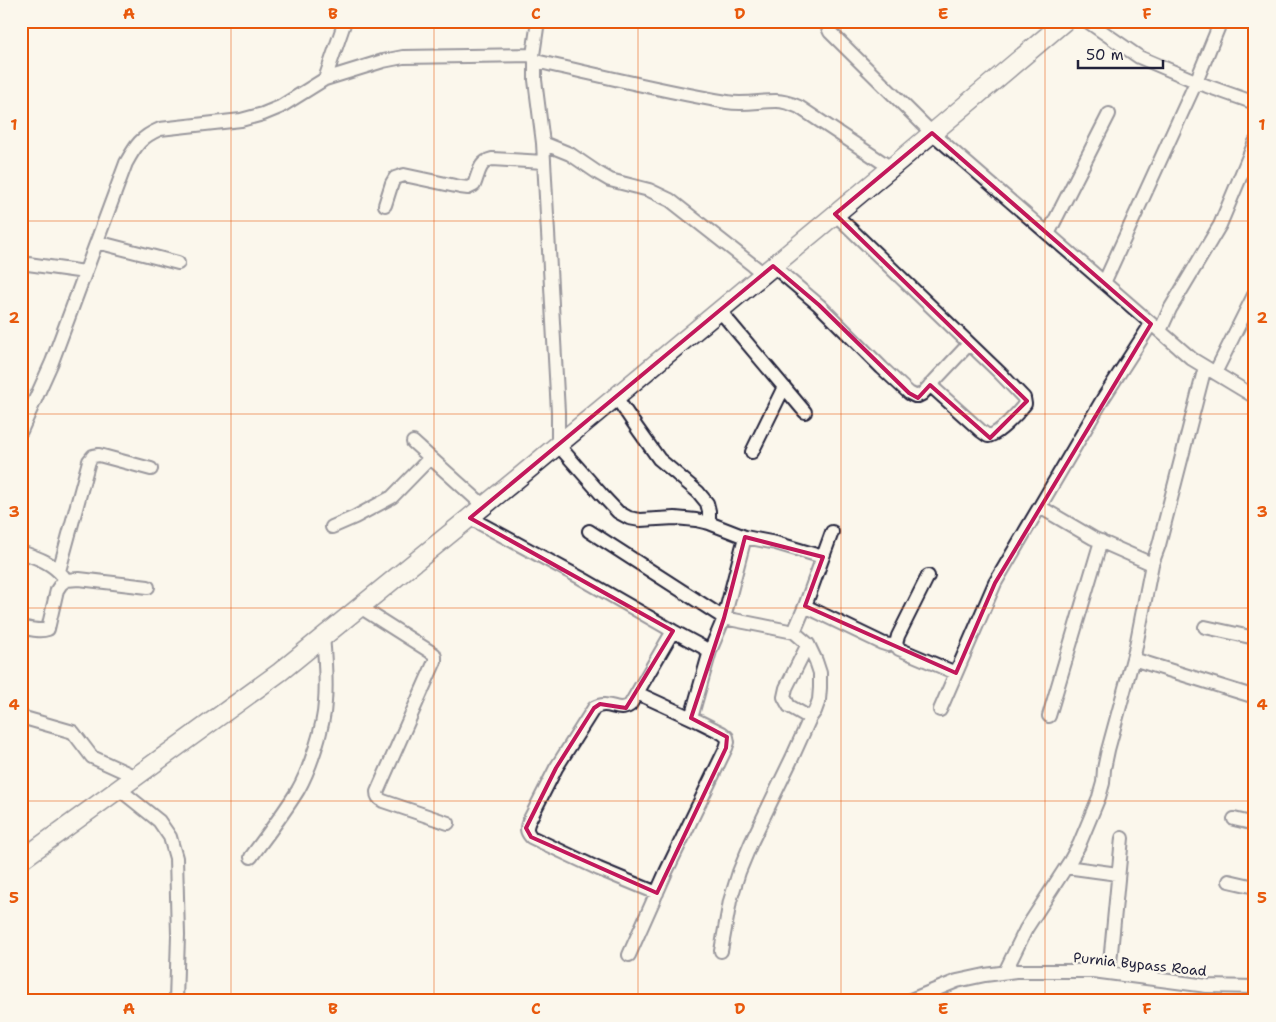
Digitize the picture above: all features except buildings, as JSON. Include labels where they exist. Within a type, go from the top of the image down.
[{"type":"highway","points":[[21,860],[280,672],[616,397],[1065,21]]},
{"type":"street","points":[[325,79],[345,21]]},
{"type":"street","points":[[538,21],[534,58],[535,80],[543,143],[558,412],[558,445],[618,512],[629,518],[640,520],[675,518],[696,520],[745,537],[776,543],[822,557]]},
{"type":"street","points":[[825,21],[830,32],[932,133],[1192,359],[1255,397]]},
{"type":"street","points":[[1087,21],[1140,57],[1196,82],[1255,103]]},
{"type":"street","points":[[1104,283],[1196,82],[1221,21]]},
{"type":"street","points":[[21,431],[52,362],[126,163],[132,151],[142,139],[160,129],[241,120],[263,114],[280,107],[325,79],[383,60],[403,57],[534,58],[730,102],[756,103],[777,101],[789,103],[799,107],[891,168]]},
{"type":"street","points":[[1048,234],[1109,114]]},
{"type":"street","points":[[940,710],[995,583],[1104,396],[1170,309],[1220,225],[1255,142]]},
{"type":"street","points":[[543,143],[570,154],[610,180],[649,190],[670,200],[820,305],[882,368],[909,393],[915,396],[922,394],[969,344]]},
{"type":"street","points":[[385,205],[392,183],[396,178],[404,175],[468,188],[474,185],[485,160],[544,162]]},
{"type":"street","points":[[835,214],[1024,398],[1025,404],[995,434],[988,436],[930,385]]},
{"type":"street","points":[[96,242],[178,263]]},
{"type":"street","points":[[21,263],[85,272]]},
{"type":"street","points":[[1005,972],[1023,933],[1079,845],[1099,797],[1108,750],[1133,659],[1152,564],[1210,370],[1255,293]]},
{"type":"street","points":[[720,310],[805,412]]},
{"type":"street","points":[[752,452],[784,387]]},
{"type":"street","points":[[616,397],[636,428],[660,459],[698,492],[707,503],[709,523]]},
{"type":"street","points":[[413,442],[484,506]]},
{"type":"street","points":[[21,627],[43,631],[48,629],[57,590],[61,584],[89,461],[93,456],[106,456],[151,470]]},
{"type":"street","points":[[332,527],[392,497],[430,458]]},
{"type":"street","points":[[1040,507],[1093,538],[1152,564]]},
{"type":"street","points":[[470,518],[582,578],[710,651]]},
{"type":"street","points":[[589,531],[724,618],[794,632],[808,644],[820,673],[820,688],[815,711],[810,718],[739,872],[730,901],[721,951]]},
{"type":"street","points":[[794,632],[832,532]]},
{"type":"street","points":[[691,718],[710,651],[724,618],[745,537]]},
{"type":"street","points":[[1049,716],[1101,541]]},
{"type":"street","points":[[21,552],[43,559],[63,575],[79,579],[148,587]]},
{"type":"street","points":[[928,576],[898,636],[896,644],[899,649],[956,673]]},
{"type":"street","points":[[805,606],[882,643],[888,645],[896,644]]},
{"type":"street","points":[[360,607],[434,654],[435,657],[377,792],[377,796],[383,801],[448,823]]},
{"type":"street","points":[[1205,627],[1255,638]]},
{"type":"street","points":[[657,893],[531,837],[527,833],[526,828],[556,768],[594,708],[600,704],[606,704],[626,708],[637,693],[673,631]]},
{"type":"street","points":[[251,857],[298,790],[313,754],[325,704],[326,674],[323,636]]},
{"type":"street","points":[[808,644],[786,688],[784,697],[789,706],[810,718]]},
{"type":"street","points":[[1133,659],[1249,695],[1255,695]]},
{"type":"street","points":[[629,955],[728,742],[722,733],[637,693]]},
{"type":"street","points":[[21,717],[73,732],[92,757],[136,776]]},
{"type":"street","points":[[119,789],[159,821],[170,837],[176,858],[178,935],[176,1001]]},
{"type":"street","points":[[1234,819],[1255,824]]},
{"type":"street","points":[[1109,973],[1122,838]]},
{"type":"street","points":[[1066,867],[1118,874]]},
{"type":"street","points":[[1229,881],[1255,887]]},
{"type":"street","name":"Purnia Bypass Road","points":[[908,1001],[956,982],[1005,972],[1092,971],[1207,986],[1255,987]]},
{"type":"street","points":[[176,985],[187,1001]]},
{"type":"highlighted area","points":[[932,133],[1151,324],[995,583],[956,673],[805,606],[823,557],[745,537],[724,618],[691,718],[727,737],[726,748],[657,893],[531,837],[526,828],[556,768],[594,708],[600,704],[626,708],[673,631],[470,518],[773,266],[819,305],[909,393],[918,398],[930,385],[990,438],[1027,401],[835,214]]}]
